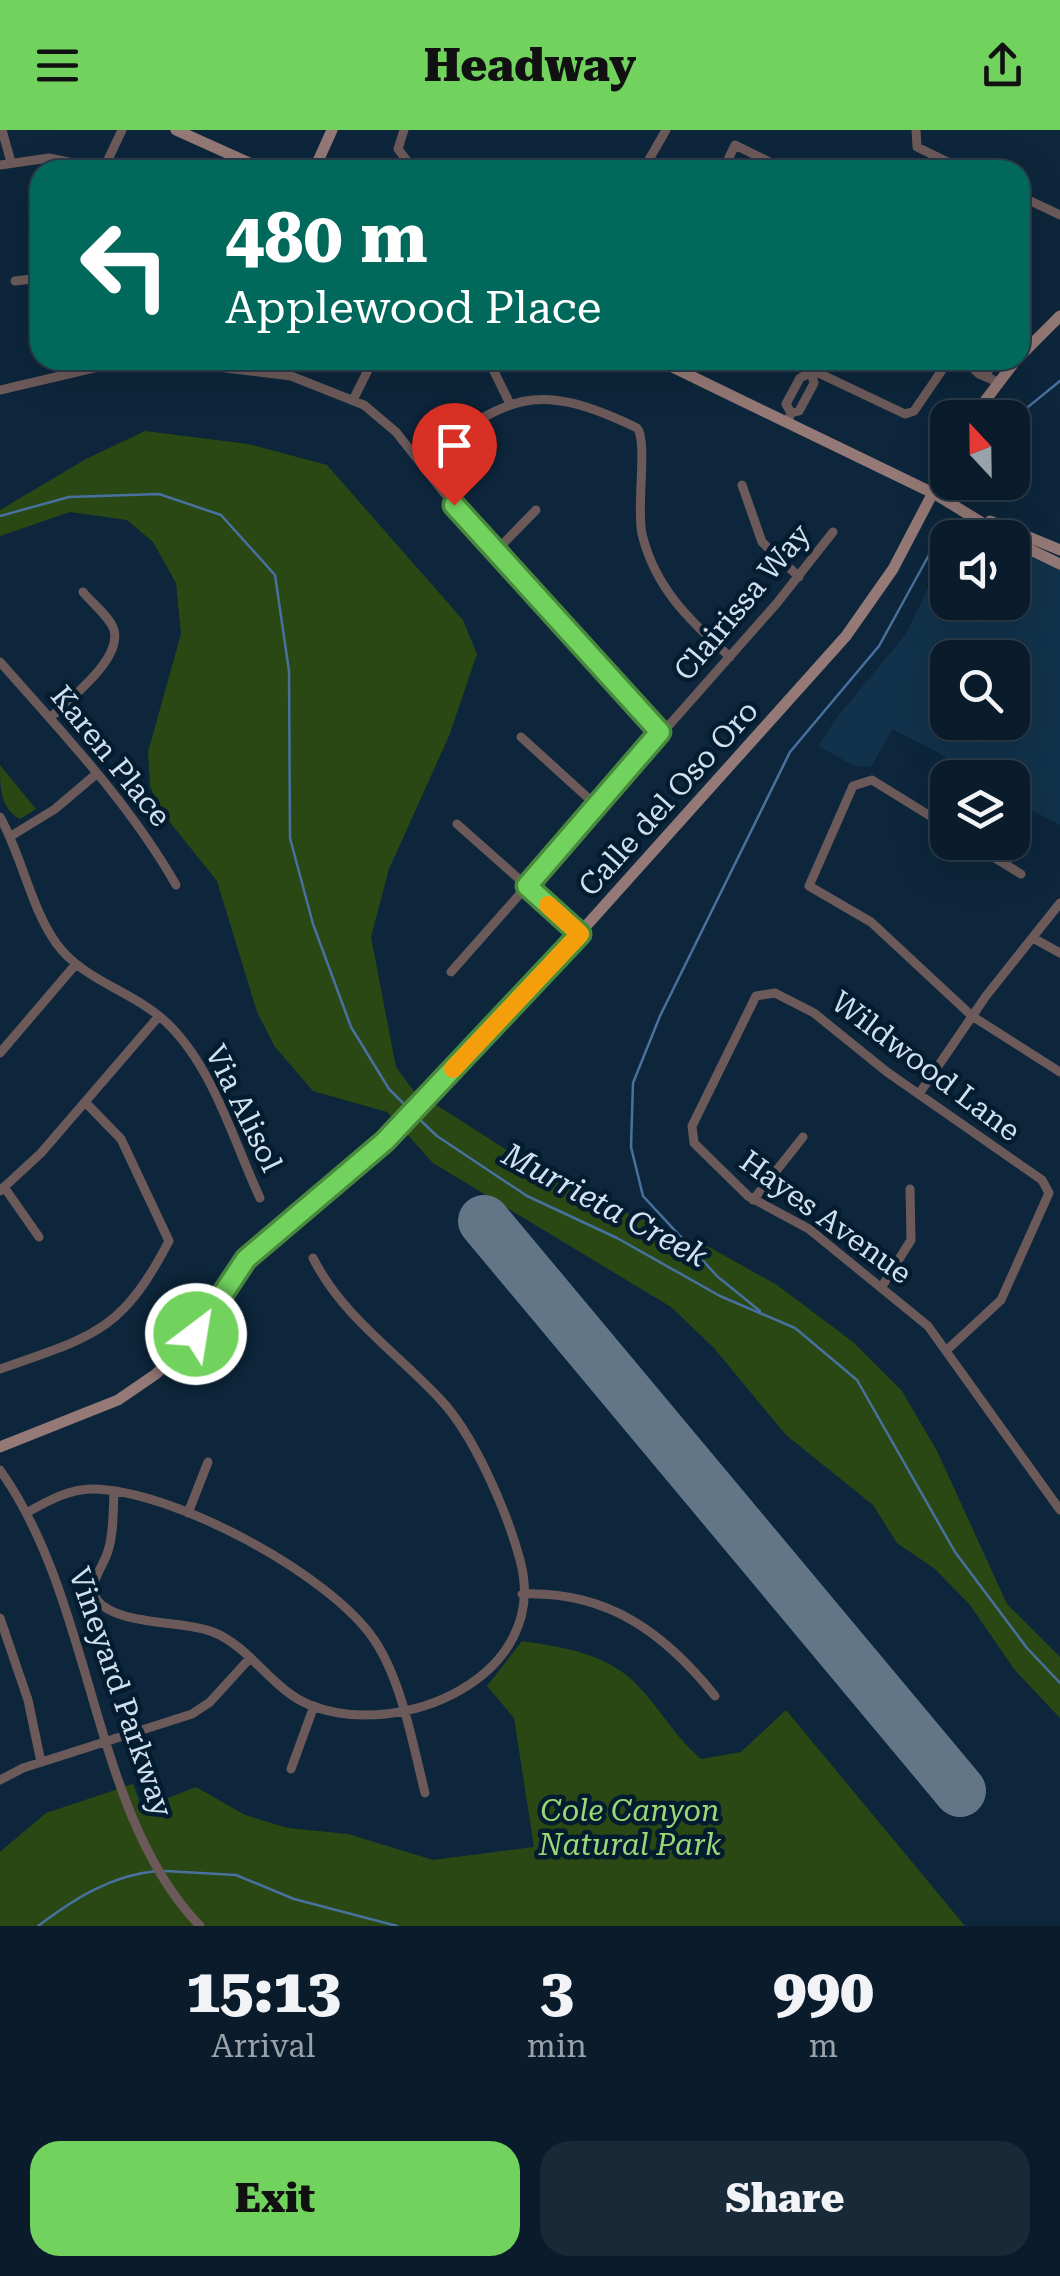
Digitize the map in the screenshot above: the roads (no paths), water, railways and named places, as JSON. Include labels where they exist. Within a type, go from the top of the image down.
[{"type":"main road","points":[[176,130],[243,160]]},
{"type":"main road","points":[[318,160],[332,130]]},
{"type":"main road","points":[[1030,346],[1060,316]]},
{"type":"main road","points":[[680,370],[788,418],[930,491]]},
{"type":"main road","points":[[981,400],[993,378],[1003,370]]},
{"type":"main road","name":"Calle del Oso Oro","points":[[0,1447],[118,1400],[156,1374],[196,1334],[246,1259],[385,1141],[580,934],[846,636],[892,569],[932,500]]},
{"type":"main road","points":[[946,500],[982,520]]},
{"type":"main road","points":[[978,517],[1017,529],[1058,558]]},
{"type":"main road","points":[[1030,547],[1058,558]]},
{"type":"street","points":[[2,130],[11,162]]},
{"type":"street","points":[[109,160],[122,130]]},
{"type":"street","points":[[404,130],[398,149],[406,160]]},
{"type":"street","points":[[649,160],[666,130]]},
{"type":"street","points":[[915,134],[925,153],[941,160]]},
{"type":"street","points":[[728,160],[735,145],[766,160]]},
{"type":"street","points":[[0,166],[49,158],[59,160]]},
{"type":"street","points":[[1030,201],[1060,215]]},
{"type":"street","points":[[15,281],[30,279]]},
{"type":"street","points":[[0,390],[85,370]]},
{"type":"street","points":[[242,370],[291,376],[353,400],[396,432],[495,552],[660,732]]},
{"type":"street","points":[[353,400],[368,370]]},
{"type":"street","points":[[493,370],[510,404]]},
{"type":"street","points":[[811,371],[906,414],[914,411],[943,370]]},
{"type":"street","points":[[984,370],[993,378]]},
{"type":"street","points":[[811,371],[814,383],[799,411],[788,418],[786,404],[796,384],[811,371]]},
{"type":"street","points":[[796,384],[809,390]]},
{"type":"street","points":[[422,462],[478,418],[532,399],[571,400],[642,434],[637,500],[641,533],[653,566],[674,602],[730,657]]},
{"type":"street","points":[[742,485],[762,542],[799,577]]},
{"type":"street","points":[[495,552],[536,510]]},
{"type":"street","name":"Clairissa Way","points":[[451,972],[730,657],[833,532]]},
{"type":"street","points":[[50,718],[97,674],[113,643],[111,624],[83,592]]},
{"type":"street","name":"Karen Place","points":[[0,662],[95,775],[176,885]]},
{"type":"street","points":[[521,736],[598,807]]},
{"type":"street","points":[[10,836],[55,809],[95,775]]},
{"type":"street","points":[[930,816],[872,780],[852,786],[808,886],[871,922],[972,1016],[1060,1072]]},
{"type":"street","name":"Via Alisol","points":[[0,817],[48,930],[76,964],[159,1016],[198,1062],[260,1198]]},
{"type":"street","points":[[456,824],[580,934]]},
{"type":"street","points":[[998,860],[1021,874]]},
{"type":"street","points":[[919,1094],[972,1016],[1060,903]]},
{"type":"street","points":[[1032,938],[1060,952]]},
{"type":"street","points":[[0,1053],[76,964]]},
{"type":"street","name":"Wildwood Lane","points":[[756,996],[775,993],[814,1013],[919,1094],[1042,1180],[1049,1192],[1001,1300],[948,1349]]},
{"type":"street","name":"Hayes Avenue","points":[[756,996],[690,1134],[705,1156],[754,1200],[809,1229],[911,1310],[948,1349],[976,1397],[1060,1510]]},
{"type":"street","points":[[39,1237],[2,1189],[159,1016]]},
{"type":"street","points":[[0,1369],[77,1344],[107,1327],[133,1302],[169,1241],[121,1139],[85,1102]]},
{"type":"street","points":[[754,1200],[803,1137]]},
{"type":"street","points":[[881,1288],[911,1240],[910,1189]]},
{"type":"street","points":[[114,1491],[109,1550],[93,1589],[96,1599],[114,1611],[214,1632],[314,1706],[352,1717],[402,1712],[459,1691],[499,1660],[514,1636],[522,1594],[522,1564],[504,1516],[459,1423],[442,1400],[364,1327],[326,1282],[314,1258]]},
{"type":"street","points":[[188,1512],[208,1462]]},
{"type":"street","name":"Vineyard Parkway","points":[[0,1470],[28,1512],[51,1562],[143,1836],[174,1893],[200,1926]]},
{"type":"street","points":[[28,1512],[66,1494],[114,1491],[160,1500],[272,1554],[368,1631],[377,1644],[425,1793]]},
{"type":"street","points":[[522,1594],[589,1600],[643,1624],[715,1696]]},
{"type":"street","points":[[0,1618],[28,1700],[41,1762]]},
{"type":"street","points":[[0,1780],[41,1762],[109,1744],[192,1714],[210,1702],[250,1658]]},
{"type":"street","points":[[291,1769],[314,1706]]},
{"type":"waterway","points":[[1030,405],[1060,381]]},
{"type":"waterway","name":"Murrieta Creek","points":[[0,516],[69,497],[159,494],[221,515],[275,575],[289,671],[290,838],[313,924],[351,1027],[389,1089],[410,1110]]},
{"type":"waterway","points":[[760,1311],[718,1277],[643,1196],[631,1147],[633,1083],[660,1016],[790,752],[879,646],[930,553]]},
{"type":"waterway","name":"Murrieta Creek","points":[[416,1116],[437,1136],[527,1196],[617,1238],[720,1296],[795,1328],[857,1380],[955,1552],[1027,1648],[1060,1683]]},
{"type":"waterway","points":[[38,1926],[94,1890],[124,1877],[157,1871]]},
{"type":"waterway","points":[[165,1871],[236,1875],[294,1899],[397,1926]]},
{"type":"park label","name":"Cole Canyon Natural Park","points":[[630,1827]]}]
